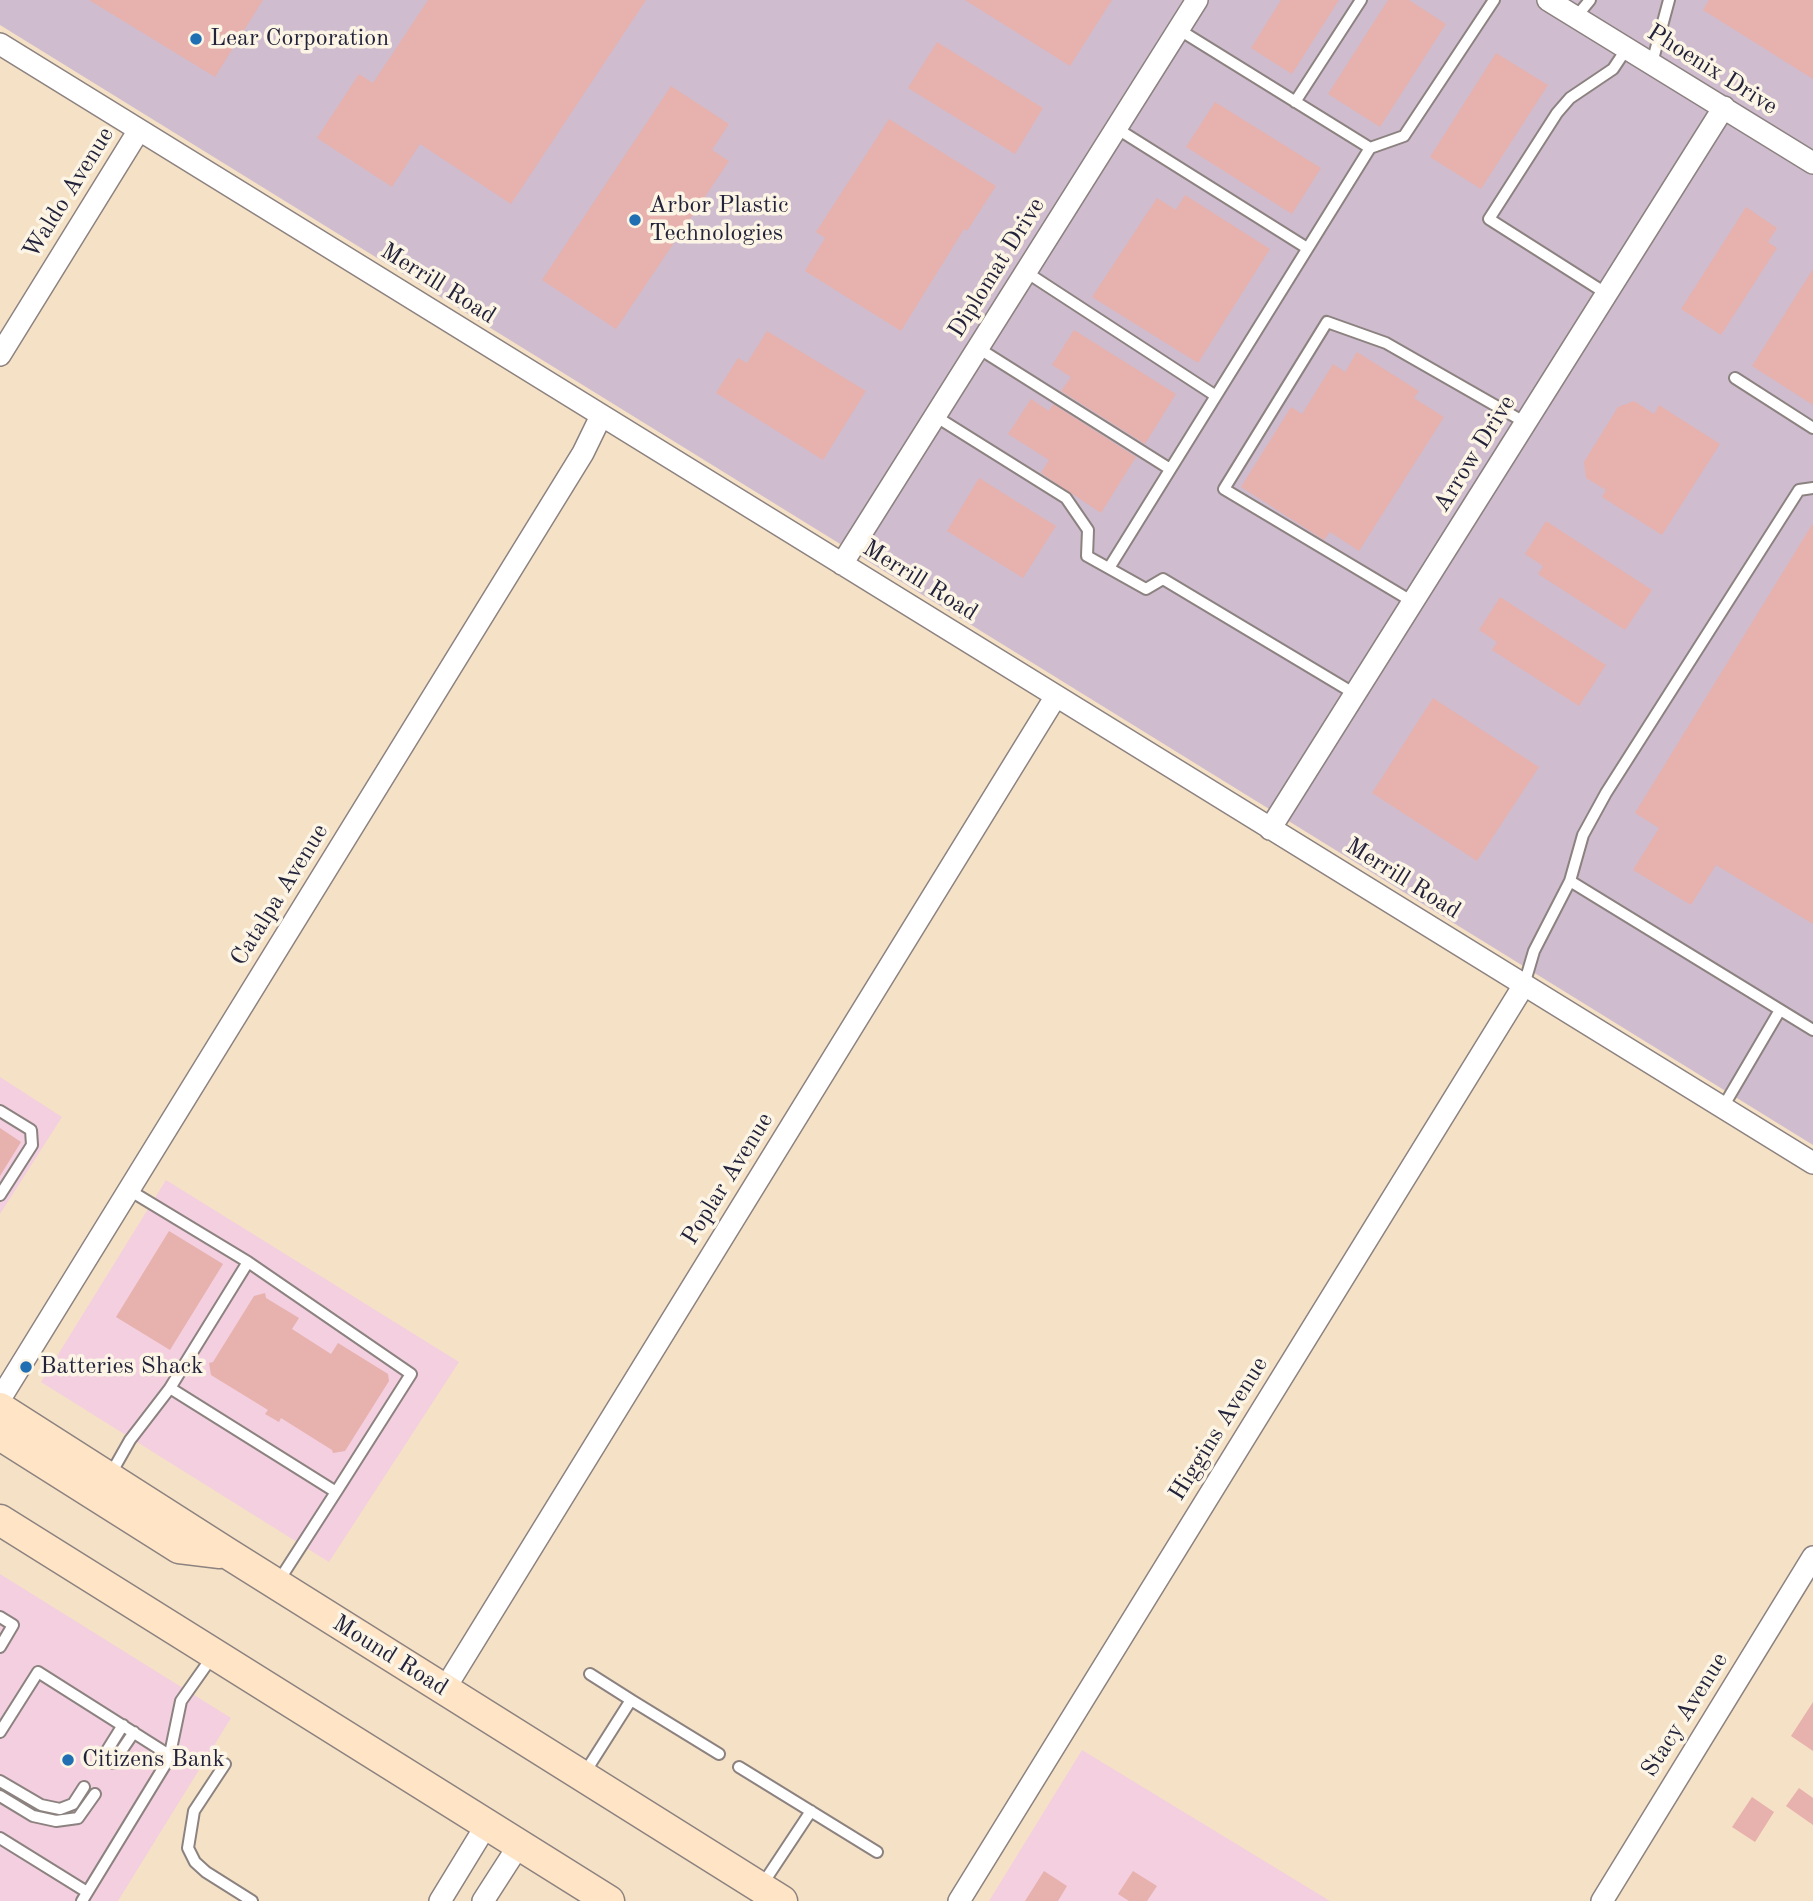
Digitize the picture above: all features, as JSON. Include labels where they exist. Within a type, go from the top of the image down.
[{"type":"main road","points":[[0,1408],[102,1487]]},
{"type":"main road","points":[[0,1436],[102,1487]]},
{"type":"main road","name":"Mound Road","points":[[102,1487],[179,1548],[227,1553],[771,1894]]},
{"type":"main road","points":[[0,1520],[608,1901]]},
{"type":"street","name":"Diplomat Drive","points":[[842,564],[1197,0]]},
{"type":"street","name":"Phoenix Drive","points":[[1548,0],[1813,163]]},
{"type":"street","name":"Merrill Road","points":[[0,44],[1813,1163]]},
{"type":"street","name":"Arrow Drive","points":[[1270,829],[1724,107]]},
{"type":"street","name":"Waldo Avenue","points":[[0,355],[139,130]]},
{"type":"street","name":"Catalpa Avenue","points":[[0,1399],[583,453],[601,416]]},
{"type":"street","name":"Poplar Avenue","points":[[444,1690],[1056,696]]},
{"type":"street","name":"Higgins Avenue","points":[[959,1901],[1524,985]]},
{"type":"street","name":"Stacy Avenue","points":[[1602,1901],[1813,1557]]},
{"type":"street","points":[[440,1901],[487,1824]]},
{"type":"street","points":[[482,1901],[519,1844]]},
{"type":"lane","points":[[1295,102],[1361,0]]},
{"type":"lane","points":[[1109,568],[1370,148],[1404,136],[1494,0]]},
{"type":"lane","points":[[1576,17],[1590,0]]},
{"type":"lane","points":[[1652,63],[1668,0]]},
{"type":"lane","points":[[1178,29],[1370,148]]},
{"type":"lane","points":[[1607,294],[1489,219],[1557,113],[1570,98],[1613,69],[1628,48]]},
{"type":"lane","points":[[1116,128],[1307,248]]},
{"type":"lane","points":[[1026,272],[1216,396]]},
{"type":"lane","points":[[1413,602],[1224,489],[1327,322],[1386,342],[1525,423]]},
{"type":"lane","points":[[978,348],[1170,469]]},
{"type":"lane","points":[[1735,378],[1813,428]]},
{"type":"lane","points":[[936,416],[1066,498],[1088,530],[1087,556],[1146,589],[1163,579],[1356,694]]},
{"type":"lane","points":[[1524,985],[1534,951],[1570,881],[1583,835],[1606,793],[1800,490],[1813,488]]},
{"type":"lane","points":[[1570,881],[1813,1030]]},
{"type":"lane","points":[[1723,1107],[1780,1010]]},
{"type":"lane","points":[[0,1111],[31,1130],[32,1145],[0,1195]]},
{"type":"lane","points":[[129,1189],[248,1262],[411,1374],[277,1585]]},
{"type":"lane","points":[[102,1487],[130,1440],[170,1388],[248,1262]]},
{"type":"lane","points":[[170,1388],[336,1492]]},
{"type":"lane","points":[[0,1617],[13,1625],[0,1647]]},
{"type":"lane","points":[[0,1838],[85,1896],[169,1755],[181,1701],[213,1654]]},
{"type":"lane","points":[[0,1732],[38,1672],[169,1755]]},
{"type":"lane","points":[[590,1674],[719,1754]]},
{"type":"lane","points":[[582,1776],[631,1700]]},
{"type":"lane","points":[[103,1757],[123,1726]]},
{"type":"lane","points":[[113,1763],[134,1732]]},
{"type":"lane","points":[[225,1764],[194,1811],[188,1848],[195,1862],[206,1872],[252,1901]]},
{"type":"lane","points":[[739,1767],[877,1852]]},
{"type":"lane","points":[[0,1781],[41,1805],[60,1809],[74,1804],[84,1787]]},
{"type":"lane","points":[[0,1796],[33,1816],[56,1821],[78,1818],[94,1794]]},
{"type":"lane","points":[[771,1894],[811,1811]]},
{"type":"shaded area","points":[[0,0],[1813,0],[1813,1145],[0,25]]},
{"type":"shaded area","points":[[0,1077],[62,1117],[0,1214]]},
{"type":"shaded area","points":[[166,1180],[459,1362],[329,1562],[41,1382]]},
{"type":"shaded area","points":[[0,1574],[231,1718],[118,1901],[0,1901]]},
{"type":"shaded area","points":[[1082,1750],[1330,1901],[989,1901]]},
{"type":"building","name":"Lear Corporation","points":[[89,0],[263,0],[215,77]]},
{"type":"building","points":[[428,0],[646,0],[511,204],[420,144],[392,187],[317,138],[359,74],[373,83]]},
{"type":"building","points":[[965,0],[1112,0],[1070,66]]},
{"type":"building","points":[[1281,0],[1339,0],[1292,74],[1251,48]]},
{"type":"building","points":[[1388,0],[1409,0],[1446,24],[1380,127],[1328,94]]},
{"type":"building","points":[[1709,0],[1813,0],[1813,79],[1703,10]]},
{"type":"building","points":[[937,42],[1043,108],[1015,154],[908,88]]},
{"type":"building","points":[[1496,53],[1548,85],[1481,189],[1430,157]]},
{"type":"building","name":"Arbor Plastic Technologies","points":[[671,86],[729,124],[712,150],[729,161],[616,329],[542,280]]},
{"type":"building","points":[[1215,102],[1321,168],[1292,214],[1186,147]]},
{"type":"building","points":[[889,119],[996,186],[967,231],[964,229],[901,331],[805,271],[825,238],[816,232]]},
{"type":"building","points":[[1185,195],[1270,249],[1198,363],[1092,297],[1157,198],[1176,210]]},
{"type":"building","points":[[1746,207],[1777,228],[1768,242],[1777,248],[1721,335],[1681,309]]},
{"type":"building","points":[[1813,269],[1813,405],[1752,366]]},
{"type":"building","points":[[1074,330],[1176,394],[1145,444],[1061,391],[1071,377],[1052,365]]},
{"type":"building","points":[[767,331],[866,391],[823,460],[716,393],[738,358],[747,363]]},
{"type":"building","points":[[1357,352],[1419,391],[1414,398],[1444,417],[1359,551],[1330,532],[1324,540],[1241,487],[1291,407],[1302,414],[1333,364],[1345,372]]},
{"type":"building","points":[[1031,399],[1049,411],[1053,404],[1136,457],[1101,513],[1041,473],[1049,460],[1008,434]]},
{"type":"building","points":[[1634,401],[1654,414],[1659,405],[1720,444],[1662,535],[1602,497],[1606,490],[1586,478],[1584,462],[1618,407]]},
{"type":"building","points":[[979,478],[1056,526],[1023,578],[947,531]]},
{"type":"building","points":[[1546,521],[1652,590],[1625,630],[1538,574],[1543,566],[1525,554]]},
{"type":"building","points":[[1813,523],[1813,924],[1716,865],[1691,905],[1633,870],[1659,828],[1635,813]]},
{"type":"building","points":[[1500,597],[1606,665],[1579,706],[1492,650],[1497,642],[1479,630]]},
{"type":"building","points":[[1433,698],[1539,767],[1477,861],[1372,793]]},
{"type":"building","points":[[0,1128],[21,1142],[0,1176]]},
{"type":"building","points":[[169,1231],[223,1264],[170,1350],[116,1317]]},
{"type":"building","points":[[265,1293],[266,1298],[299,1318],[292,1329],[331,1354],[338,1343],[388,1374],[389,1381],[345,1451],[333,1453],[281,1418],[279,1422],[265,1414],[268,1410],[211,1375],[209,1363],[213,1362],[254,1296]]},
{"type":"building","points":[[1813,1702],[1813,1751],[1791,1736]]},
{"type":"building","points":[[1799,1788],[1813,1798],[1813,1825],[1786,1806]]},
{"type":"building","points":[[1752,1797],[1774,1812],[1755,1842],[1732,1827]]},
{"type":"building","points":[[1044,1871],[1067,1886],[1058,1901],[1025,1901]]},
{"type":"building","points":[[1133,1871],[1157,1886],[1147,1901],[1129,1901],[1118,1894]]},
{"type":"place","name":"Lear Corporation","points":[[196,39]]},
{"type":"place","name":"Arbor Plastic Technologies","points":[[635,220]]},
{"type":"place","name":"Batteries Shack","points":[[26,1367]]},
{"type":"place","name":"Citizens Bank","points":[[68,1760]]}]
